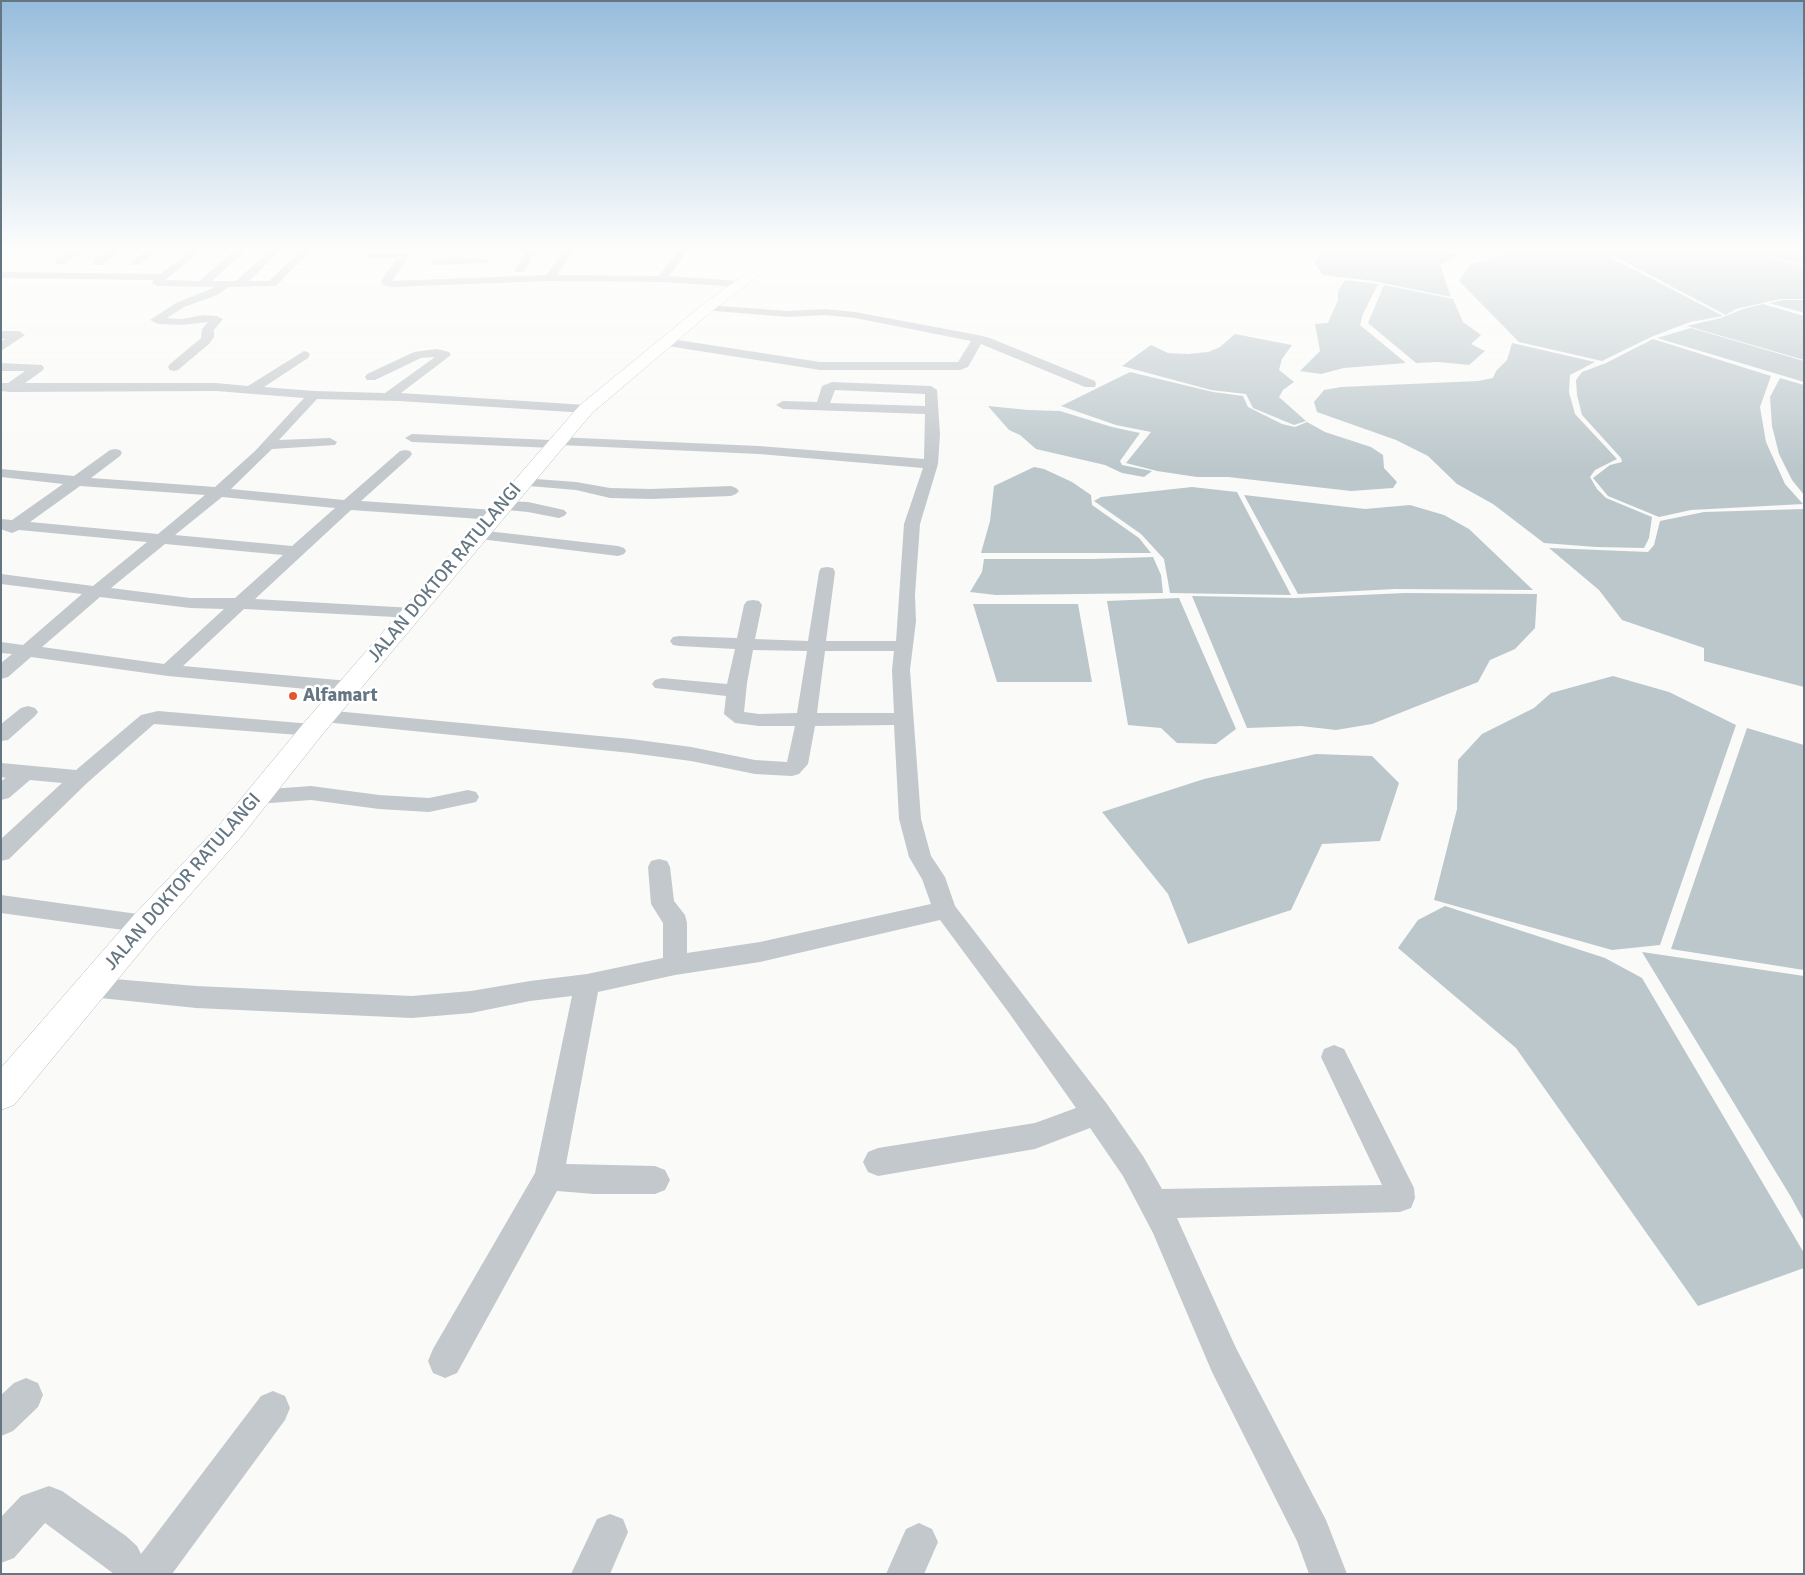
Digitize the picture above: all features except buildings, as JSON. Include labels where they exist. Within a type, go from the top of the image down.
[{"type":"highway","name":"JALAN DOKTOR RATULANGI","points":[[1,1094],[145,924],[231,830],[318,723],[413,613],[555,442],[586,409],[689,322]]},
{"type":"street","points":[[174,367],[208,338],[208,329],[214,322]]},
{"type":"street","points":[[894,322],[978,339],[1090,384]]},
{"type":"street","points":[[1,335],[19,335],[1,347]]},
{"type":"street","points":[[665,342],[820,366],[960,366],[964,364],[978,339]]},
{"type":"street","points":[[372,377],[418,354],[437,353],[445,355],[388,397]]},
{"type":"street","points":[[252,389],[304,355]]},
{"type":"street","points":[[1,367],[38,368],[5,389]]},
{"type":"street","points":[[5,389],[184,386],[252,389],[314,396],[388,397],[586,409]]},
{"type":"street","points":[[823,406],[828,387],[931,390],[933,434],[931,464],[912,524],[906,595],[907,621],[901,670],[902,719],[910,819],[920,857],[933,877],[945,910],[1018,1005],[1097,1113],[1133,1166],[1164,1223],[1224,1360],[1313,1533],[1328,1574]]},
{"type":"street","points":[[1,673],[98,590],[219,492],[314,396]]},
{"type":"street","points":[[783,405],[932,410]]},
{"type":"street","points":[[412,438],[767,450],[931,464]]},
{"type":"street","points":[[267,445],[330,442]]},
{"type":"street","points":[[1,535],[8,524],[78,481],[115,453]]},
{"type":"street","points":[[168,670],[296,551],[405,454]]},
{"type":"street","points":[[1,472],[78,481],[219,492],[348,505],[498,510],[528,507],[559,512]]},
{"type":"street","points":[[522,482],[576,486],[603,493],[626,494],[731,491]]},
{"type":"street","points":[[8,524],[296,551]]},
{"type":"street","points":[[478,535],[618,551]]},
{"type":"street","points":[[1,853],[80,778],[148,719],[153,717],[318,723],[631,746],[691,754],[755,767],[792,769],[798,764],[806,720],[827,572]]},
{"type":"street","points":[[1,579],[190,603],[258,604],[413,613]]},
{"type":"street","points":[[753,605],[744,645],[733,710],[734,714],[742,718],[806,720],[902,719]]},
{"type":"street","points":[[679,641],[817,647],[903,646]]},
{"type":"street","points":[[1,647],[168,670],[349,687]]},
{"type":"street","points":[[662,684],[736,691]]},
{"type":"street","points":[[1,735],[28,712]]},
{"type":"street","points":[[1,770],[80,778]]},
{"type":"street","points":[[1,793],[25,773]]},
{"type":"street","points":[[257,797],[311,793],[379,802],[429,805],[468,797]]},
{"type":"street","points":[[660,867],[663,904],[673,915],[675,923],[675,965]]},
{"type":"street","points":[[1,904],[145,924]]},
{"type":"street","points":[[91,987],[196,997],[412,1007],[471,1002],[530,991],[588,984],[675,965],[760,952],[945,910]]},
{"type":"street","points":[[445,1361],[548,1177],[588,984]]},
{"type":"street","points":[[1153,1204],[1391,1200],[1400,1198],[1399,1188],[1334,1057]]},
{"type":"street","points":[[878,1162],[1035,1136],[1097,1113]]},
{"type":"street","points":[[548,1177],[594,1180],[655,1180]]},
{"type":"street","points":[[1,1419],[26,1395]]},
{"type":"street","points":[[1,1545],[34,1510],[50,1504],[137,1566],[274,1408]]},
{"type":"street","points":[[590,1574],[610,1532]]},
{"type":"shaded area","points":[[1361,322],[1360,325],[1406,363],[1344,368],[1321,374],[1300,371],[1320,351],[1315,324]]},
{"type":"shaded area","points":[[1464,322],[1481,335],[1471,344],[1485,351],[1469,365],[1438,362],[1416,363],[1368,323]]},
{"type":"shaded area","points":[[1500,322],[1689,322],[1651,337],[1602,361],[1519,342]]},
{"type":"shaded area","points":[[1702,322],[1804,322],[1804,360],[1687,326]]},
{"type":"shaded area","points":[[1691,328],[1804,361],[1804,382],[1657,338]]},
{"type":"shaded area","points":[[1235,334],[1292,345],[1282,359],[1279,370],[1294,382],[1283,390],[1279,397],[1306,421],[1294,425],[1253,408],[1246,394],[1211,390],[1122,366],[1151,345],[1168,353],[1208,352],[1220,347]]},
{"type":"shaded area","points":[[1653,339],[1771,376],[1760,407],[1766,442],[1785,484],[1803,504],[1691,510],[1659,517],[1608,496],[1593,478],[1610,465],[1622,462],[1621,458],[1582,415],[1577,395],[1576,380],[1582,372],[1606,363]]},
{"type":"shaded area","points":[[1512,343],[1595,362],[1570,375],[1569,392],[1575,414],[1617,459],[1595,470],[1590,477],[1597,489],[1606,498],[1652,517],[1649,538],[1644,548],[1544,543],[1493,504],[1457,484],[1428,456],[1396,440],[1317,412],[1314,402],[1324,390],[1341,387],[1478,381],[1493,378],[1496,371],[1507,360]]},
{"type":"shaded area","points":[[1130,372],[1213,392],[1243,396],[1248,407],[1282,424],[1295,427],[1307,422],[1325,432],[1371,447],[1383,455],[1384,468],[1397,482],[1393,488],[1351,491],[1228,477],[1197,477],[1157,471],[1126,463],[1151,432],[1116,425],[1061,406]]},
{"type":"shaded area","points":[[1780,378],[1804,385],[1804,495],[1792,480],[1779,454],[1772,426],[1770,397]]},
{"type":"shaded area","points":[[988,406],[1060,411],[1112,427],[1140,433],[1120,461],[1122,465],[1152,471],[1144,477],[1122,473],[1105,465],[1036,449],[1020,435],[1009,430]]},
{"type":"shaded area","points":[[1034,467],[1044,469],[1072,482],[1091,495],[1092,505],[1139,538],[1151,553],[981,553],[990,521],[994,486]]},
{"type":"shaded area","points":[[1192,487],[1237,492],[1291,595],[1170,593],[1164,559],[1141,534],[1094,501],[1101,497]]},
{"type":"shaded area","points":[[1244,495],[1365,509],[1410,505],[1444,515],[1469,529],[1533,590],[1395,589],[1298,594]]},
{"type":"shaded area","points":[[1804,509],[1804,687],[1704,661],[1704,648],[1622,620],[1599,590],[1549,548],[1648,552],[1654,545],[1660,521],[1704,512]]},
{"type":"shaded area","points":[[1153,557],[1161,575],[1163,593],[996,595],[970,592],[982,572],[984,559]]},
{"type":"shaded area","points":[[1405,593],[1537,594],[1535,628],[1515,649],[1490,660],[1478,682],[1372,724],[1336,730],[1301,726],[1247,728],[1192,596],[1295,598]]},
{"type":"shaded area","points":[[1179,598],[1236,729],[1216,744],[1177,743],[1161,728],[1128,725],[1107,601]]},
{"type":"shaded area","points":[[973,604],[1078,604],[1092,682],[997,682]]},
{"type":"shaded area","points":[[1613,676],[1669,692],[1736,725],[1660,945],[1612,950],[1434,900],[1457,809],[1458,760],[1482,734],[1534,708],[1551,693]]},
{"type":"shaded area","points":[[1747,728],[1804,745],[1804,970],[1671,949]]},
{"type":"shaded area","points":[[1316,754],[1372,756],[1399,783],[1380,841],[1322,844],[1291,910],[1188,944],[1168,894],[1102,812],[1204,779]]},
{"type":"shaded area","points":[[1445,906],[1605,958],[1642,978],[1804,1253],[1804,1268],[1698,1306],[1516,1048],[1398,948],[1418,920]]},
{"type":"shaded area","points":[[1642,952],[1804,976],[1804,1221],[1791,1197]]},
{"type":"place","name":"Alfamart","points":[[293,696]]}]
